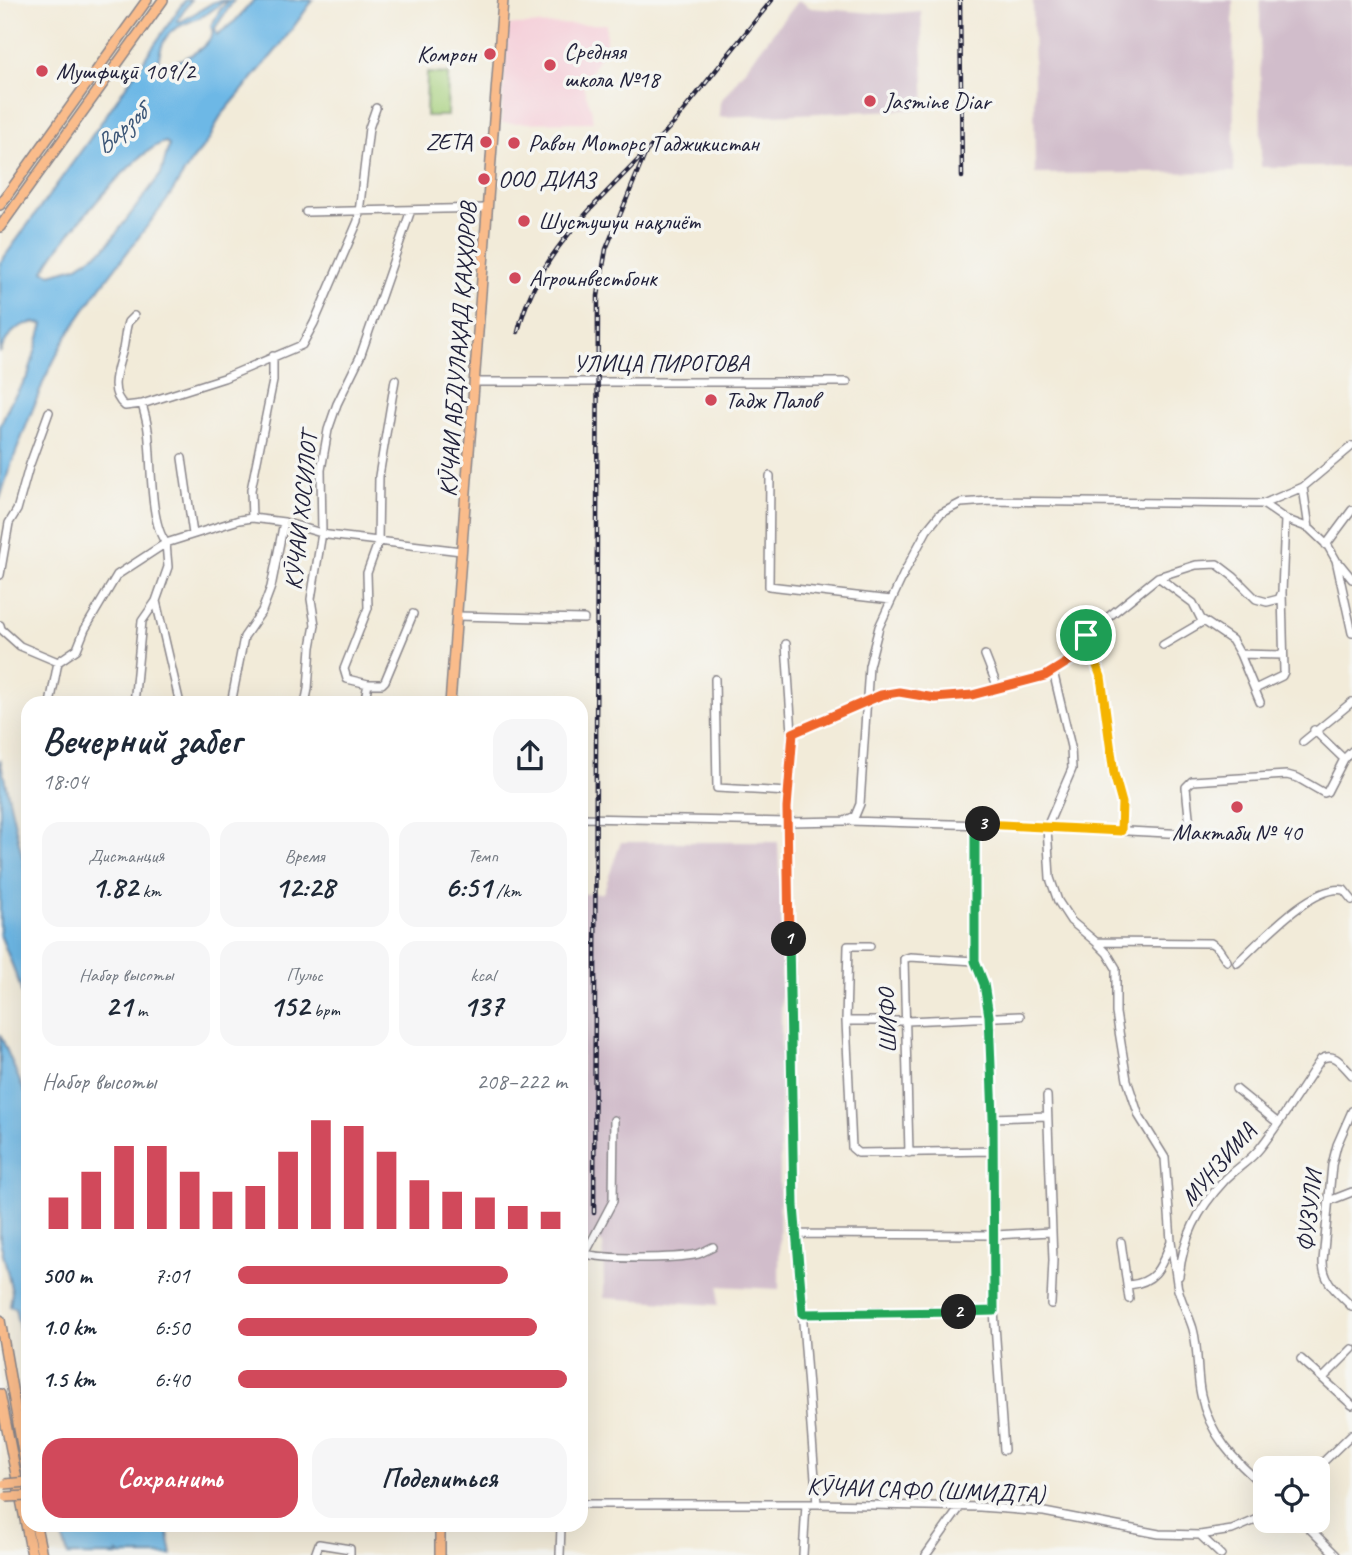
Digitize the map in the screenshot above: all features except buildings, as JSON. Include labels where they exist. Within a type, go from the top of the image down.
[{"type":"main road","points":[[0,203],[147,0]]},
{"type":"main road","points":[[0,227],[163,0]]},
{"type":"main road","name":"КӮЧАИ АБДУЛАҲАД ҚАҲҲОРОВ","points":[[451,696],[503,0]]},
{"type":"main road","points":[[0,1320],[21,1441]]},
{"type":"main road","points":[[0,1394],[2,1416],[21,1504]]},
{"type":"main road","points":[[2,1484],[21,1482]]},
{"type":"main road","points":[[3,1497],[21,1496]]},
{"type":"main road","points":[[27,1532],[32,1555]]},
{"type":"main road","points":[[37,1532],[42,1555]]},
{"type":"main road","points":[[440,1532],[440,1555]]},
{"type":"street","points":[[134,316],[128,321],[114,386],[117,400],[125,407],[224,378],[302,345],[358,221],[369,128],[376,108]]},
{"type":"street","points":[[306,212],[488,208]]},
{"type":"street","name":"КӮЧАИ ХОСИЛОТ","points":[[307,696],[315,625],[311,594],[322,533],[321,470],[328,430],[337,404],[360,357],[411,210]]},
{"type":"street","points":[[252,518],[251,490],[273,381],[273,356]]},
{"type":"street","points":[[395,380],[379,476],[378,543],[367,573],[368,608],[344,668],[347,679],[382,684],[413,614]]},
{"type":"street","name":"УЛИЦА ПИРОГОВА","points":[[475,382],[847,382]]},
{"type":"street","points":[[135,696],[142,621],[156,601],[168,567],[166,543],[156,508],[148,431],[142,404]]},
{"type":"street","points":[[0,576],[9,523],[17,510],[49,412]]},
{"type":"street","points":[[845,821],[855,816],[860,804],[869,666],[879,627],[927,530],[940,514],[961,503],[989,501],[1263,504],[1303,487],[1352,446]]},
{"type":"street","points":[[182,458],[192,534]]},
{"type":"street","points":[[770,476],[769,586],[891,600]]},
{"type":"street","points":[[1303,487],[1309,528]]},
{"type":"street","points":[[1263,504],[1285,519],[1309,528],[1352,579]]},
{"type":"street","points":[[1326,545],[1352,510]]},
{"type":"street","points":[[52,696],[58,662],[77,649],[85,629],[117,575],[166,543],[252,518],[284,522],[322,533],[378,543],[461,551]]},
{"type":"street","points":[[1255,689],[1282,676],[1285,519]]},
{"type":"street","points":[[233,696],[244,637],[261,611],[271,587],[284,522]]},
{"type":"street","points":[[1336,560],[1352,633]]},
{"type":"street","points":[[793,733],[867,700],[899,692],[935,698],[972,695],[1045,676],[1082,653],[1086,635],[1158,578],[1196,565],[1217,564],[1256,599],[1267,602],[1279,599],[1282,592]]},
{"type":"street","points":[[1158,578],[1193,603],[1197,614],[1204,621],[1228,636],[1240,654],[1261,702]]},
{"type":"street","points":[[156,601],[178,696]]},
{"type":"street","points":[[457,616],[583,619]]},
{"type":"street","points":[[1163,645],[1204,621]]},
{"type":"street","points":[[0,625],[20,646],[58,662]]},
{"type":"street","points":[[1086,635],[1101,677],[1114,774],[1122,803],[1121,831]]},
{"type":"street","points":[[786,644],[793,733],[788,792],[790,1073],[796,1234],[817,1504]]},
{"type":"street","points":[[1240,654],[1283,655]]},
{"type":"street","points":[[985,655],[998,688]]},
{"type":"street","points":[[1053,671],[1071,747],[1072,769],[1047,827],[1050,878],[1058,901],[1071,921],[1096,942],[1116,968],[1116,1013],[1127,1080],[1139,1116],[1166,1158],[1171,1241],[1178,1290]]},
{"type":"street","points":[[715,679],[717,788],[788,792]]},
{"type":"street","points":[[366,696],[368,684]]},
{"type":"street","points":[[1303,742],[1314,730],[1352,702]]},
{"type":"street","points":[[1314,730],[1344,759]]},
{"type":"street","points":[[588,818],[975,824],[1188,834],[1190,826],[1186,787],[1192,781],[1287,775],[1298,778],[1324,793],[1344,759],[1352,751]]},
{"type":"street","points":[[975,824],[975,961],[984,984],[989,1016],[994,1151],[994,1311],[1004,1450]]},
{"type":"street","points":[[1237,962],[1310,898],[1338,889],[1344,890],[1352,900]]},
{"type":"street","points":[[1096,942],[1212,943],[1227,961]]},
{"type":"street","points":[[870,946],[848,946],[846,1021],[852,1148],[858,1153],[994,1151]]},
{"type":"street","name":"ШИФО","points":[[909,1153],[904,963],[906,958],[975,961]]},
{"type":"street","points":[[846,1021],[1020,1016]]},
{"type":"street","name":"МУНЗИМА","points":[[1253,1476],[1221,1444],[1208,1421],[1200,1394],[1193,1330],[1178,1290],[1181,1255],[1196,1216],[1224,1180],[1258,1151],[1321,1059],[1332,1056],[1352,1075]]},
{"type":"street","points":[[1236,1089],[1278,1123]]},
{"type":"street","points":[[1047,1096],[1053,1260],[1051,1304]]},
{"type":"street","name":"ФУЗУЛИ","points":[[1352,1111],[1337,1144],[1332,1165],[1323,1273],[1327,1281],[1352,1307]]},
{"type":"street","points":[[993,1118],[1047,1116]]},
{"type":"street","points":[[588,1245],[613,1201],[614,1120]]},
{"type":"street","points":[[1329,1201],[1352,1192]]},
{"type":"street","points":[[796,1234],[995,1235],[1051,1232]]},
{"type":"street","points":[[1129,1286],[1144,1284],[1159,1270],[1171,1241]]},
{"type":"street","points":[[1121,1242],[1129,1299]]},
{"type":"street","points":[[588,1255],[610,1258],[679,1256],[698,1254],[713,1247]]},
{"type":"street","points":[[803,1314],[994,1311]]},
{"type":"street","points":[[1324,1377],[1352,1349]]},
{"type":"street","points":[[1301,1359],[1352,1405]]},
{"type":"street","points":[[1329,1456],[1352,1434]]},
{"type":"street","name":"КӮЧАИ САФО (ШМИДТА)","points":[[588,1504],[961,1506],[1044,1512],[1159,1534],[1200,1535],[1232,1530],[1253,1521]]},
{"type":"street","points":[[803,1555],[806,1504]]},
{"type":"street","points":[[926,1555],[961,1506]]},
{"type":"street","points":[[561,1532],[561,1555]]},
{"type":"street","points":[[1314,1533],[1336,1555]]},
{"type":"street","points":[[1200,1535],[1221,1555]]},
{"type":"street","points":[[314,1555],[318,1544],[350,1549],[350,1555]]},
{"type":"shaded area","points":[[798,0],[811,8],[885,14],[921,11],[925,109],[719,117],[720,102]]},
{"type":"shaded area","points":[[1033,0],[1233,0],[1234,172],[1035,174]]},
{"type":"shaded area","points":[[1260,0],[1352,0],[1352,167],[1261,167]]},
{"type":"shaded area","name":"Средняя школа №18","points":[[606,24],[606,45],[583,86],[593,122],[501,123],[508,25]]},
{"type":"shaded area","points":[[621,842],[778,842],[782,930],[779,1289],[719,1286],[718,1305],[604,1298],[603,1243],[588,1241],[588,894],[603,893]]},
{"type":"green space","points":[[427,73],[448,74],[447,116],[426,116]]},
{"type":"water","name":"Варзоб","points":[[185,0],[191,0],[177,21],[182,21],[214,2],[227,0],[169,33],[158,62],[165,65],[186,57],[210,39],[213,33],[211,26],[229,0],[234,0],[215,28],[217,35],[235,21],[254,0],[313,0],[279,47],[220,117],[209,140],[65,339],[45,378],[0,499],[0,426],[10,403],[28,376],[43,324],[28,324],[16,330],[0,353],[0,263]],"holes":[[[166,142],[169,145],[161,174],[105,248],[76,267],[50,274],[44,271],[99,198],[137,160],[153,148]]]},
{"type":"water","points":[[0,759],[21,851],[21,991],[0,934]]},
{"type":"water","points":[[0,1034],[21,1084],[21,1338],[15,1308],[10,1306],[12,1292],[0,1240]]},
{"type":"water","points":[[61,1532],[168,1532],[172,1555],[118,1553],[119,1555],[68,1555]]},
{"type":"railway","points":[[594,1213],[598,296],[606,249],[646,152],[673,124],[772,0]]},
{"type":"railway","points":[[960,0],[962,177]]},
{"type":"railway","points":[[518,332],[526,305],[550,259],[583,218],[639,159]]},
{"type":"place","name":"Комрон","points":[[490,54]]},
{"type":"place","name":"Средняя школа №18","points":[[550,65]]},
{"type":"place","name":"Мушфиқӣ 109/2","points":[[42,71]]},
{"type":"place","name":"Jasmine Diar","points":[[870,101]]},
{"type":"place","name":"ZETA","points":[[486,142]]},
{"type":"place","name":"Равон Моторс Таджикистан","points":[[514,143]]},
{"type":"place","name":"ООО ДИАЗ","points":[[484,179]]},
{"type":"place","name":"Шустушуи нақлиёт","points":[[524,221]]},
{"type":"place","name":"Агроинвестбонк","points":[[515,278]]},
{"type":"place","name":"Тадж Палов","points":[[711,400]]},
{"type":"place","name":"Мактаби № 40","points":[[1237,807]]},
{"type":"route","points":[[1086,635],[1101,677],[1116,789],[1122,803],[1121,831],[975,824],[975,961],[984,984],[989,1016],[993,1118],[994,1311],[803,1314],[794,1206],[790,1073],[787,808],[793,733],[881,695],[899,692],[935,698],[972,695],[1045,676],[1082,653],[1086,635]]}]
